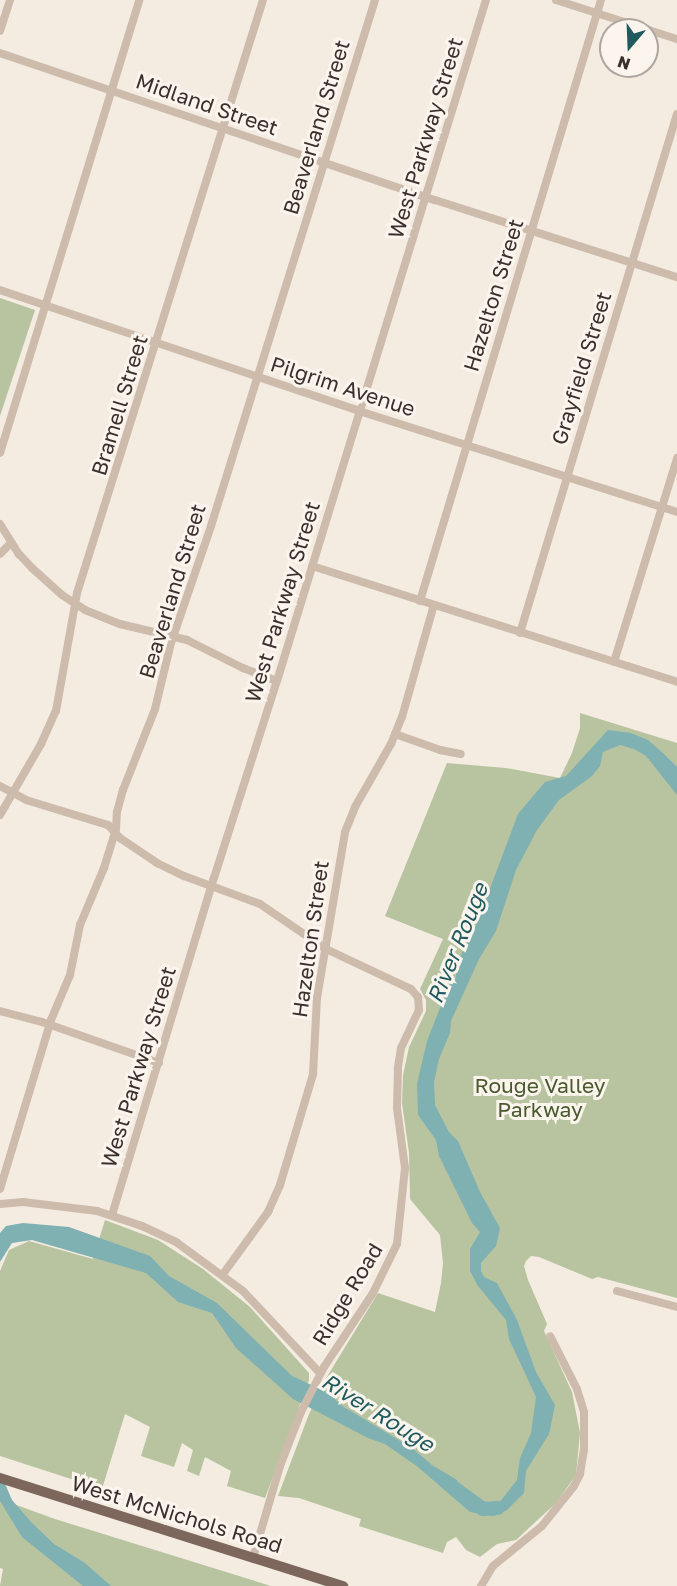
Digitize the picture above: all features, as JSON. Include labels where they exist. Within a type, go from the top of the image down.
[{"type":"main road","name":"West McNichols Road","points":[[0,1478],[343,1586]]},
{"type":"street","points":[[0,31],[10,0]]},
{"type":"street","points":[[0,453],[139,0]]},
{"type":"street","name":"Bramell Street","points":[[0,815],[41,744],[56,711],[74,603],[263,0]]},
{"type":"street","name":"Beaverland Street","points":[[0,1190],[50,1025],[68,984],[80,925],[104,868],[115,832],[123,790],[154,710],[174,636],[375,0]]},
{"type":"street","name":"West Parkway Street","points":[[112,1215],[211,886],[278,681],[486,0]]},
{"type":"street","points":[[556,0],[677,39]]},
{"type":"street","name":"Hazelton Street","points":[[420,601],[601,0]]},
{"type":"street","name":"Midland Street","points":[[0,53],[425,196],[677,277]]},
{"type":"street","name":"Grayfield Street","points":[[520,633],[677,114]]},
{"type":"street","name":"Pilgrim Avenue","points":[[0,290],[359,411],[677,512]]},
{"type":"street","points":[[614,662],[677,458]]},
{"type":"street","points":[[0,524],[11,543],[32,568],[74,603],[110,621],[196,643],[243,668],[278,681]]},
{"type":"street","points":[[0,554],[11,543]]},
{"type":"street","points":[[312,566],[677,682]]},
{"type":"street","name":"Hazelton Street","points":[[223,1274],[268,1212],[280,1185],[313,1074],[317,998],[345,832],[355,807],[395,734],[434,605]]},
{"type":"street","points":[[395,734],[440,750],[461,754]]},
{"type":"street","points":[[0,786],[27,800],[108,825],[157,863],[261,904],[326,949]]},
{"type":"street","name":"Ridge Road","points":[[253,1558],[280,1466],[301,1412],[319,1376],[373,1293],[398,1244],[405,1168],[397,1108],[398,1068],[401,1048],[418,1014],[420,1004],[411,989],[326,949]]},
{"type":"street","points":[[0,1011],[50,1025],[159,1064]]},
{"type":"street","points":[[0,1204],[23,1202],[112,1215],[176,1242],[223,1274],[259,1307],[319,1376]]},
{"type":"street","points":[[617,1291],[677,1306]]},
{"type":"street","points":[[481,1586],[493,1566],[542,1526],[574,1486],[580,1474],[585,1425],[583,1406],[550,1336]]},
{"type":"green space","points":[[0,298],[35,310],[0,416]]},
{"type":"green space","name":"Rouge Valley Parkway","points":[[580,713],[677,743],[677,1298],[598,1277],[592,1279],[539,1257],[531,1256],[526,1261],[524,1266],[528,1280],[547,1324],[544,1331],[572,1392],[580,1433],[576,1475],[556,1503],[516,1540],[497,1544],[480,1557],[466,1550],[456,1537],[447,1542],[443,1553],[359,1526],[361,1519],[299,1498],[278,1496],[309,1414],[325,1380],[378,1293],[435,1312],[441,1283],[443,1263],[440,1235],[410,1199],[409,1153],[402,1103],[403,1075],[409,1047],[426,1011],[426,1000],[420,989],[443,939],[385,916],[447,763],[506,768],[560,778],[572,753],[580,728]]},
{"type":"green space","points":[[105,1220],[158,1240],[203,1269],[250,1307],[309,1373],[309,1380],[265,1498],[227,1486],[231,1471],[205,1457],[199,1476],[187,1471],[193,1450],[182,1443],[174,1467],[141,1456],[150,1427],[125,1414],[102,1489],[0,1456],[0,1271],[9,1250],[29,1241],[93,1259]]},
{"type":"green space","points":[[0,1499],[55,1519],[271,1586],[0,1586],[3,1569],[0,1568]]},
{"type":"water","points":[[608,730],[631,733],[648,740],[664,754],[677,767],[677,795],[646,756],[620,745],[603,752],[600,766],[592,776],[559,800],[537,830],[516,870],[496,931],[479,959],[451,1021],[450,1033],[439,1059],[434,1082],[435,1105],[449,1132],[458,1141],[480,1192],[500,1228],[496,1246],[481,1263],[481,1271],[484,1277],[497,1283],[517,1320],[536,1372],[555,1405],[549,1434],[526,1471],[524,1493],[507,1510],[494,1516],[470,1512],[418,1467],[385,1444],[368,1438],[293,1399],[236,1348],[212,1313],[178,1302],[146,1273],[32,1240],[12,1243],[0,1262],[0,1233],[6,1226],[23,1223],[69,1227],[150,1256],[169,1276],[217,1303],[292,1376],[331,1394],[339,1404],[412,1448],[432,1465],[457,1480],[462,1499],[468,1506],[477,1509],[495,1508],[517,1480],[520,1458],[531,1433],[536,1397],[509,1339],[506,1320],[478,1286],[470,1271],[470,1249],[480,1232],[472,1223],[439,1156],[436,1140],[418,1115],[417,1084],[427,1041],[449,985],[455,982],[458,961],[477,923],[518,814],[545,782],[566,776]]},
{"type":"water","points":[[0,1472],[12,1500],[31,1522],[54,1544],[85,1563],[111,1586],[83,1586],[22,1537],[0,1501]]},
{"type":"waterway","name":"River Rouge","points":[[446,1482],[483,1509],[498,1508]]}]
